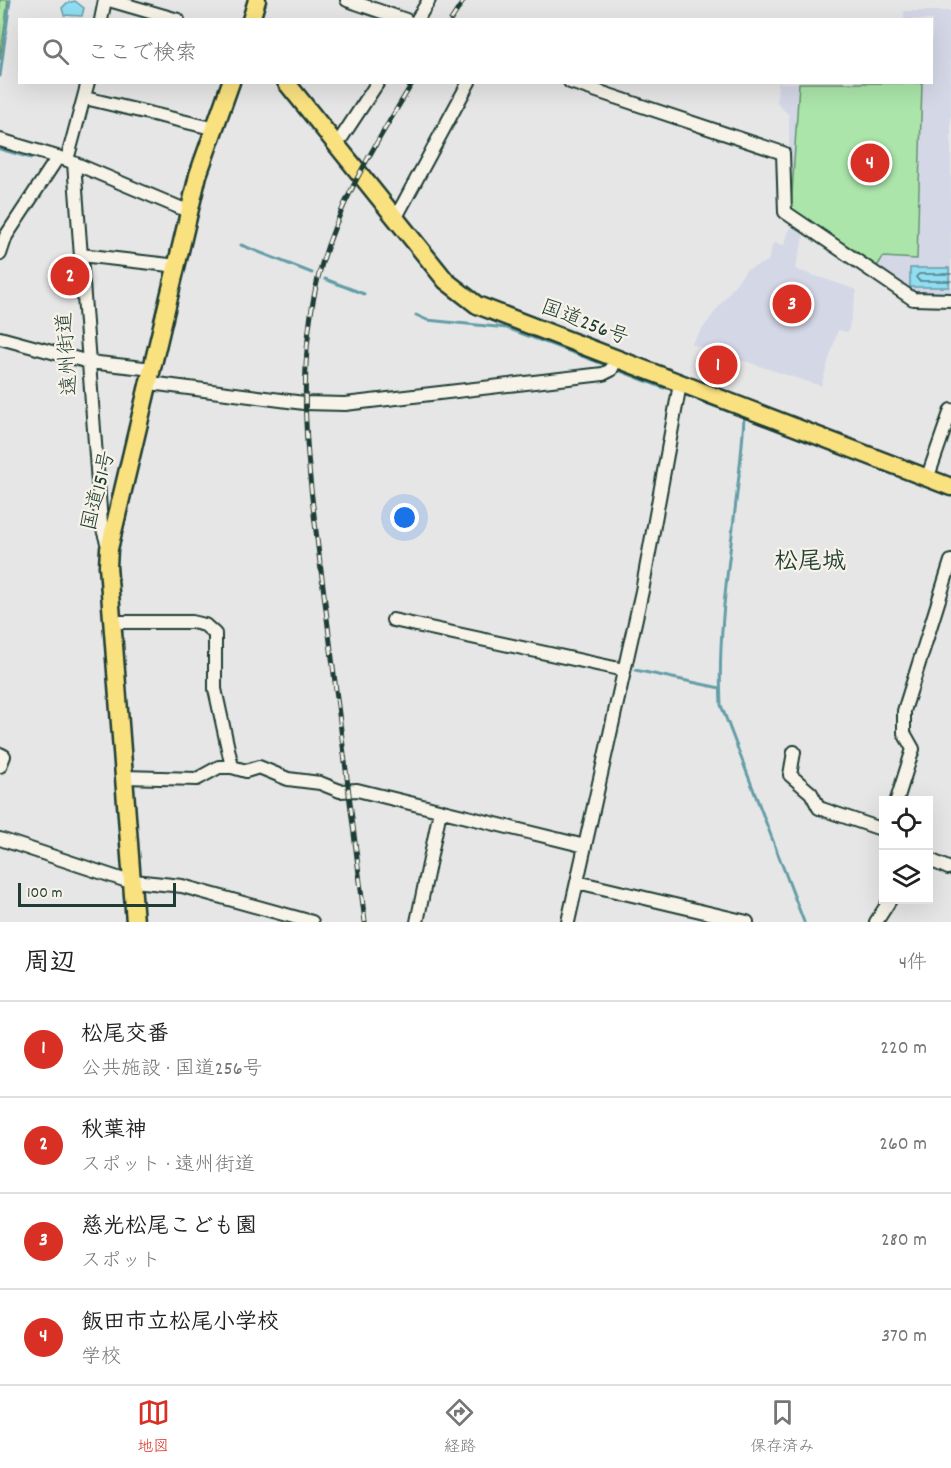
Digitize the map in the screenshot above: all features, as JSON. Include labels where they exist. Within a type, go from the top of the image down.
[{"type":"highway","points":[[252,18],[257,0]]},
{"type":"highway","name":"国道151号","points":[[135,922],[108,549],[152,376],[198,175],[230,84]]},
{"type":"highway","name":"国道256号","points":[[288,84],[446,281],[477,305],[951,487]]},
{"type":"street","points":[[102,18],[107,0],[171,18]]},
{"type":"street","points":[[347,0],[400,18]]},
{"type":"street","points":[[418,18],[429,0]]},
{"type":"street","name":"遠州街道","points":[[0,254],[6,236],[66,160],[88,84]]},
{"type":"street","points":[[336,146],[377,84]]},
{"type":"street","points":[[395,219],[468,84]]},
{"type":"street","points":[[576,84],[783,153],[785,212],[913,299],[951,300]]},
{"type":"street","points":[[85,98],[216,129]]},
{"type":"street","points":[[0,140],[66,160],[189,212]]},
{"type":"street","name":"遠州街道","points":[[66,160],[81,255],[101,523],[108,549]]},
{"type":"street","points":[[81,255],[178,266]]},
{"type":"street","points":[[0,338],[152,376],[304,403],[345,404],[603,374],[611,370],[616,360]]},
{"type":"street","points":[[568,922],[642,591],[680,384]]},
{"type":"street","points":[[927,479],[951,410]]},
{"type":"street","points":[[899,796],[913,749],[904,733],[904,711],[951,561]]},
{"type":"street","points":[[393,620],[624,670]]},
{"type":"street","points":[[112,622],[192,622],[205,625],[215,634],[215,689],[232,767]]},
{"type":"street","points":[[794,752],[790,775],[811,793],[819,808],[879,828]]},
{"type":"street","points":[[0,754],[4,756],[0,766]]},
{"type":"street","points":[[124,777],[197,779],[219,767],[232,767],[246,771],[259,767],[288,778],[320,783],[339,791],[357,790],[585,846]]},
{"type":"street","points":[[417,922],[440,811]]},
{"type":"street","points":[[0,839],[132,881],[182,886],[292,920],[312,922]]},
{"type":"street","points":[[933,861],[950,866]]},
{"type":"street","points":[[577,882],[747,922]]},
{"type":"street","points":[[876,922],[887,904]]},
{"type":"shaded area","points":[[904,11],[951,11],[951,294],[912,294],[789,211],[789,115],[777,103],[778,84],[933,84],[933,18],[904,18]]},
{"type":"shaded area","points":[[790,227],[805,233],[795,269],[857,290],[848,332],[838,330],[821,386],[691,344],[746,270],[768,261],[773,243],[784,245]]},
{"type":"green space","points":[[0,0],[8,0],[0,60]]},
{"type":"green space","points":[[799,84],[922,84],[917,259],[883,257],[876,268],[791,209]]},
{"type":"water","points":[[75,1],[84,8],[82,16],[64,15],[62,8],[67,3]]},
{"type":"water","points":[[910,268],[949,268],[949,287],[910,287]]},
{"type":"waterway","points":[[0,76],[10,0]]},
{"type":"waterway","points":[[0,149],[31,158]]},
{"type":"waterway","points":[[241,245],[312,273]]},
{"type":"waterway","points":[[325,279],[364,294]]},
{"type":"waterway","points":[[416,315],[427,320],[507,328],[606,365]]},
{"type":"waterway","points":[[618,370],[664,388]]},
{"type":"waterway","points":[[698,400],[744,417],[722,633],[721,705],[804,922]]},
{"type":"waterway","points":[[635,670],[720,688]]},
{"type":"railway","points":[[452,18],[464,0]]},
{"type":"railway","points":[[365,922],[310,481],[305,399],[306,359],[310,318],[318,278],[335,226],[358,177],[412,84]]},
{"type":"place","name":"飯田市立松尾小学校","points":[[870,163]]},
{"type":"place","name":"秋葉神","points":[[70,276]]},
{"type":"place","name":"慈光松尾こども園","points":[[792,304]]},
{"type":"place","name":"松尾交番","points":[[718,365]]},
{"type":"district","name":"松尾城","points":[[810,563]]}]
